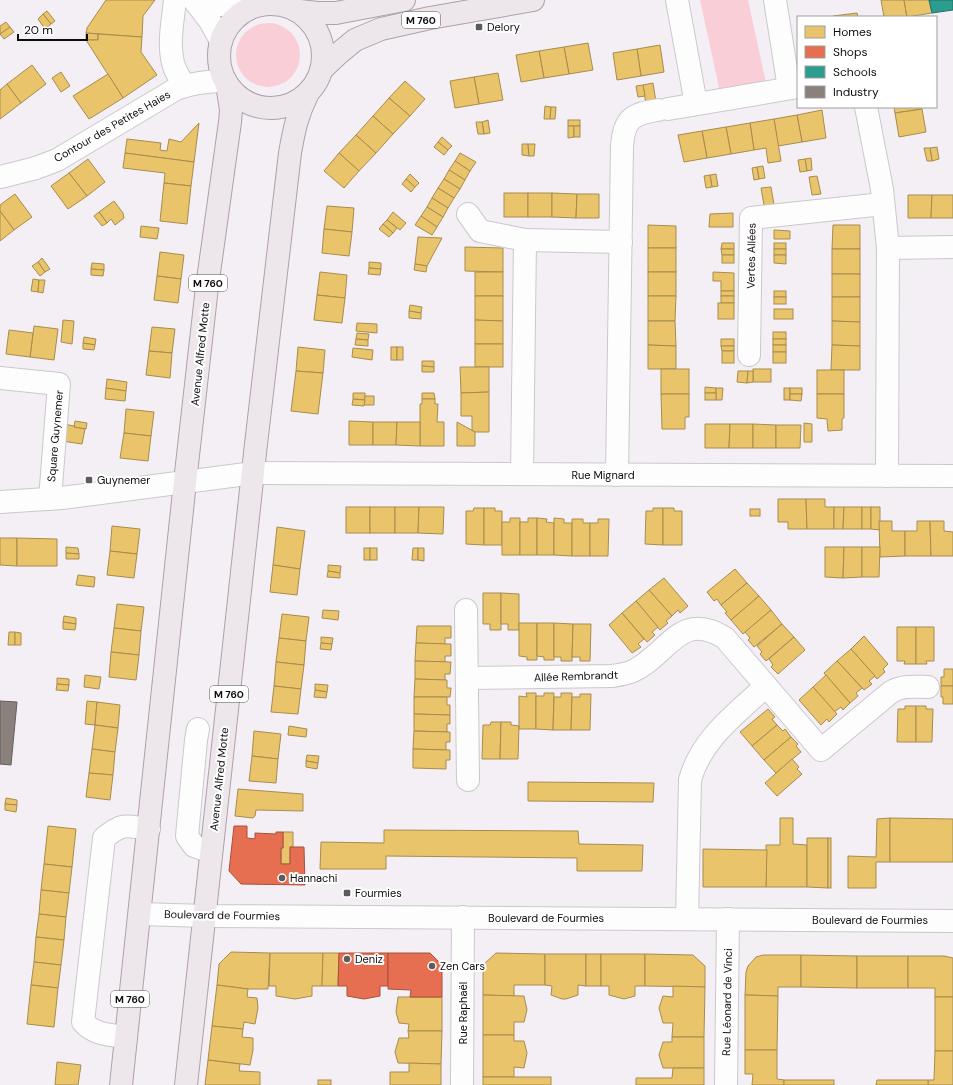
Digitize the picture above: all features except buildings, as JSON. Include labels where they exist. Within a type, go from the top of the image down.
[{"type":"main road","name":"M 760","points":[[295,7],[318,13],[336,13],[404,0]]},
{"type":"main road","name":"M 760","points":[[321,70],[349,45],[372,32],[494,3],[533,0]]},
{"type":"main road","points":[[224,35],[238,15],[248,9],[259,5],[274,3],[295,7],[312,23],[320,37],[324,54],[321,70],[316,82],[308,93],[291,104],[278,108],[266,108],[247,102],[236,95],[226,83],[219,62],[229,3]]},
{"type":"main road","name":"Avenue Alfred Motte","points":[[121,1085],[207,287],[230,122],[231,110],[226,83]]},
{"type":"main road","name":"Avenue Alfred Motte","points":[[186,1085],[293,137],[299,110],[308,93]]},
{"type":"street","points":[[175,0],[172,21],[173,62],[176,71],[185,86]]},
{"type":"street","points":[[194,0],[210,21],[224,35]]},
{"type":"street","points":[[202,0],[212,3],[259,5]]},
{"type":"street","points":[[677,0],[696,104]]},
{"type":"street","points":[[617,475],[623,133],[627,123],[635,116],[644,112],[794,88],[775,0]]},
{"type":"street","name":"Contour des Petites Haies","points":[[0,177],[36,168],[58,160],[152,102],[176,89],[207,81],[226,83]]},
{"type":"street","points":[[866,108],[880,176],[888,248],[887,476]]},
{"type":"street","name":"Vertes Allées","points":[[750,355],[751,218],[884,204]]},
{"type":"street","points":[[468,214],[480,232],[525,240],[620,242]]},
{"type":"street","points":[[522,474],[525,240]]},
{"type":"street","points":[[888,248],[953,247]]},
{"type":"street","name":"Square Guynemer","points":[[0,378],[60,384],[50,499]]},
{"type":"street","points":[[185,482],[254,473]]},
{"type":"street","name":"Rue Mignard","points":[[254,473],[953,476]]},
{"type":"street","name":"Square Guynemer","points":[[0,502],[50,499],[185,482]]},
{"type":"street","points":[[466,610],[468,780]]},
{"type":"street","name":"Allée Rembrandt","points":[[467,678],[612,676],[623,674],[633,671],[644,664],[677,636],[686,631],[696,628],[707,629],[725,638],[821,750],[891,692],[898,688],[928,687]]},
{"type":"street","points":[[687,919],[690,780],[693,768],[708,742],[766,686]]},
{"type":"street","points":[[212,852],[194,846],[187,836],[197,734],[224,742]]},
{"type":"street","points":[[126,1037],[106,1035],[93,1031],[83,1022],[87,981],[104,838],[119,827],[125,826],[149,829]]},
{"type":"street","name":"Boulevard de Fourmies","points":[[140,914],[206,916],[953,921]]},
{"type":"street","name":"Rue Raphaël","points":[[462,1085],[463,917]]},
{"type":"street","name":"Rue Léonard de Vinci","points":[[726,1085],[728,919]]},
{"type":"shaded area","points":[[700,0],[748,0],[766,83],[720,92]]},
{"type":"shaded area","points":[[268,23],[286,28],[291,32],[295,37],[300,55],[295,73],[291,78],[286,82],[268,87],[250,82],[245,78],[241,73],[236,55],[241,37],[245,32],[250,28]]},
{"type":"place","name":"Delory","points":[[479,27]]},
{"type":"place","name":"Guynemer","points":[[89,480]]},
{"type":"place","name":"Hannachi","points":[[282,878]]},
{"type":"place","name":"Fourmies","points":[[347,893]]},
{"type":"place","name":"Deniz","points":[[347,959]]},
{"type":"place","name":"Zen Cars","points":[[432,966]]}]
